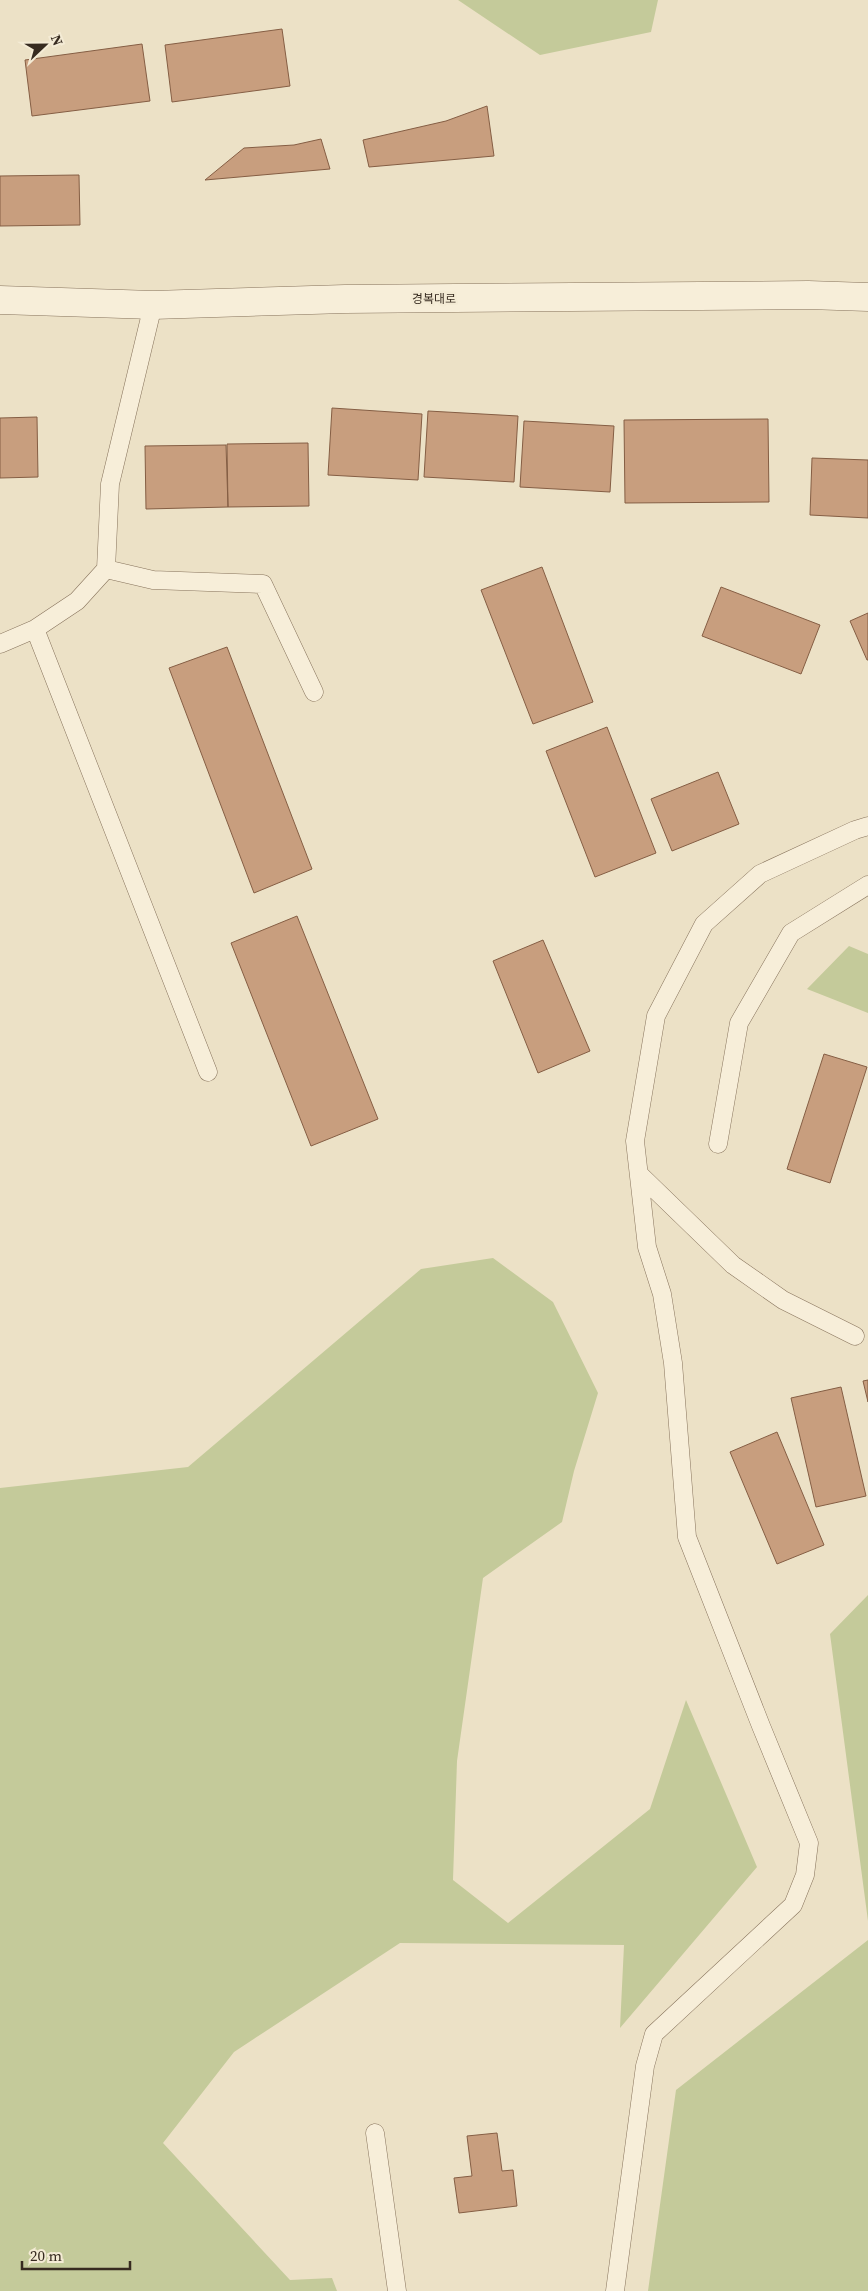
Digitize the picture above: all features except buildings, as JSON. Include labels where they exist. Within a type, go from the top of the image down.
[{"type":"street","name":"경복대로","points":[[0,300],[153,305],[345,299],[808,295],[868,297]]},
{"type":"lane","points":[[0,644],[35,629],[77,601],[106,569],[110,484],[153,305]]},
{"type":"lane","points":[[106,569],[153,580],[263,584],[314,692]]},
{"type":"lane","points":[[35,629],[208,1072]]},
{"type":"lane","points":[[615,2291],[645,2066],[654,2034],[793,1905],[805,1876],[809,1843],[687,1537],[673,1363],[662,1294],[647,1247],[635,1141],[656,1016],[704,924],[760,874],[855,830],[868,826]]},
{"type":"lane","points":[[718,1144],[739,1023],[791,933],[868,885]]},
{"type":"lane","points":[[639,1174],[733,1265],[783,1300],[856,1336]]},
{"type":"lane","points":[[375,2133],[397,2291]]},
{"type":"green space","points":[[458,0],[658,0],[651,32],[540,55]]},
{"type":"green space","points":[[849,946],[868,954],[868,1013],[807,989]]},
{"type":"green space","points":[[493,1258],[553,1302],[598,1393],[574,1471],[562,1522],[483,1578],[457,1761],[453,1880],[508,1923],[650,1809],[686,1700],[757,1867],[620,2028],[624,1945],[400,1943],[234,2052],[163,2143],[290,2280],[332,2278],[337,2291],[0,2291],[0,1488],[188,1467],[421,1269]]},
{"type":"green space","points":[[868,1595],[868,1921],[830,1634]]},
{"type":"green space","points":[[868,1940],[868,2291],[648,2291],[676,2090]]}]
